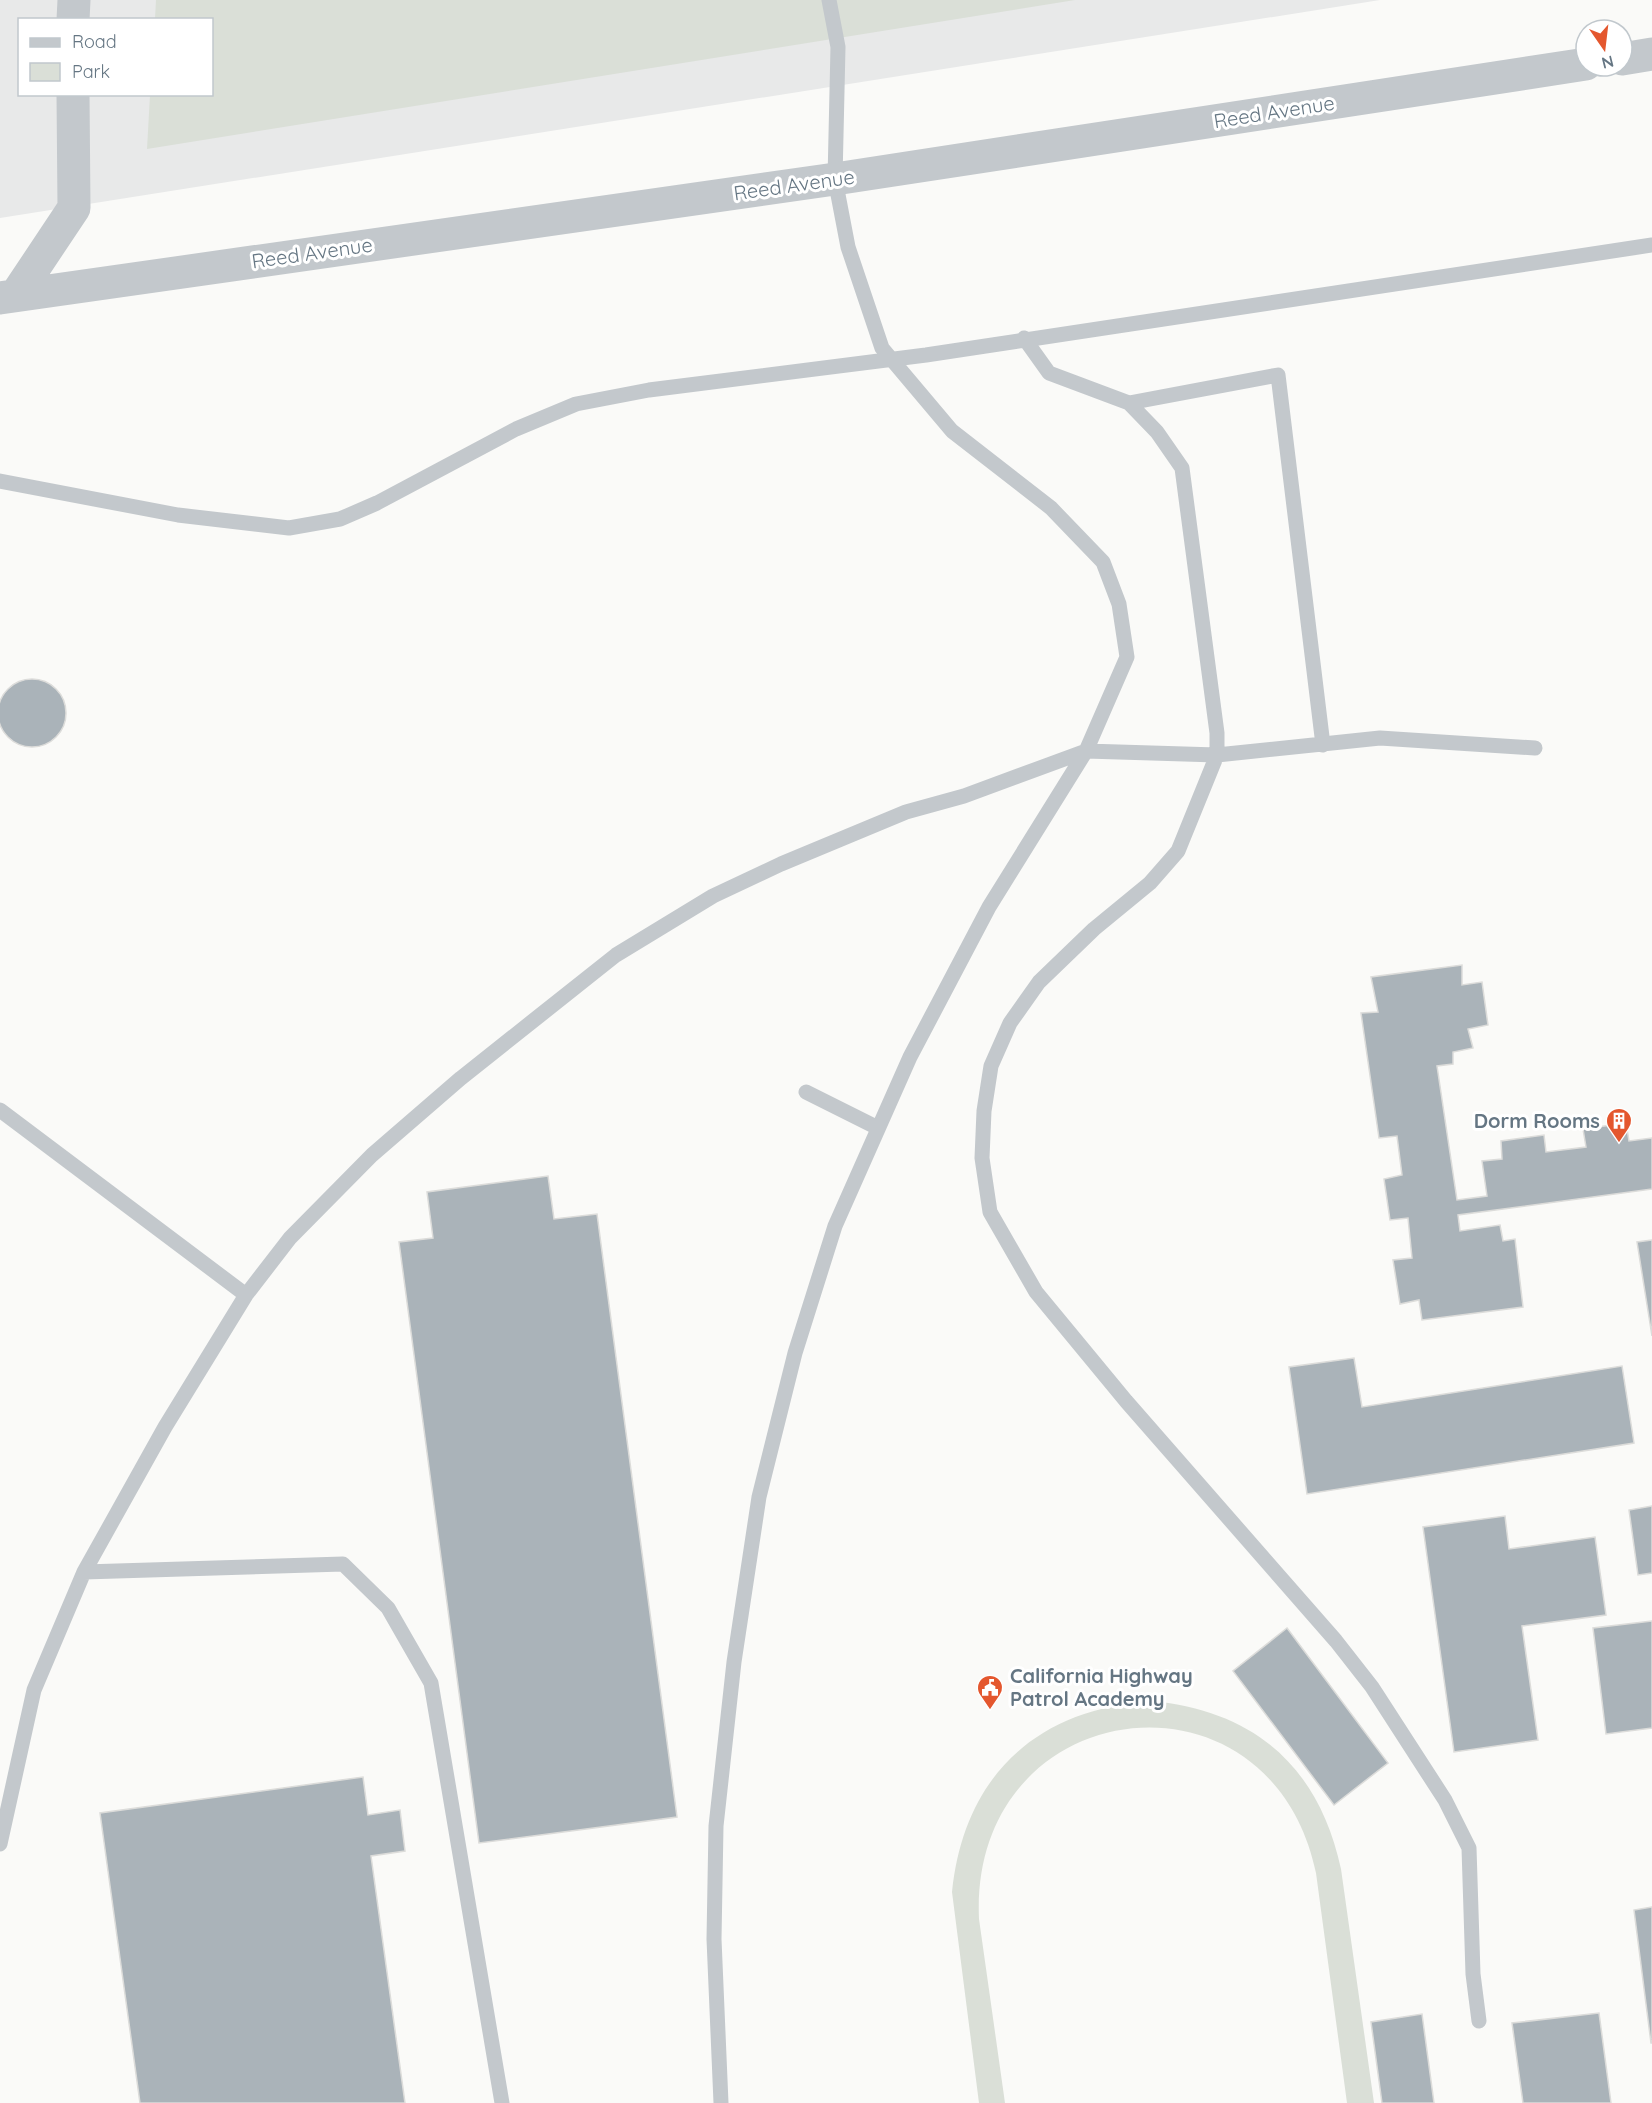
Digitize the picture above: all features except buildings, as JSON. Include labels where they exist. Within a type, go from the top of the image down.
[{"type":"street","points":[[73,18],[75,0]]},
{"type":"street","points":[[1634,56],[1652,54]]},
{"type":"street","name":"Reed Avenue","points":[[5,289],[835,179],[1574,66]]},
{"type":"street","points":[[5,289],[74,208],[73,96]]},
{"type":"lane","points":[[721,2103],[714,1939],[716,1826],[734,1662],[759,1497],[795,1353],[835,1226],[910,1057],[989,907],[1086,751],[1127,657],[1119,604],[1103,562],[1051,508],[952,431],[882,348],[848,247],[835,179],[838,47],[829,0]]},
{"type":"lane","points":[[0,481],[178,515],[289,528],[340,519],[378,503],[516,429],[576,404],[649,390],[891,359],[1652,245]]},
{"type":"lane","points":[[1024,338],[1049,373],[1129,403],[1157,432],[1182,468],[1217,733],[1217,755],[1178,851],[1150,883],[1094,928],[1039,982],[1010,1023],[990,1065],[984,1111],[982,1158],[990,1212],[1036,1292],[1126,1401],[1336,1641],[1372,1687],[1444,1800],[1469,1848],[1473,1974],[1479,2021]]},
{"type":"lane","points":[[1129,403],[1278,375],[1323,745]]},
{"type":"lane","points":[[0,1844],[34,1690],[84,1572],[165,1427],[246,1295],[290,1238],[388,1141],[479,1063],[616,955],[713,896],[781,864],[906,812],[964,796],[1086,751],[1217,755],[1380,738],[1534,748]]},
{"type":"lane","points":[[806,1092],[878,1128]]},
{"type":"lane","points":[[0,1110],[246,1295]]},
{"type":"lane","points":[[84,1572],[344,1564],[388,1608],[431,1683],[502,2103]]},
{"type":"shaded area","points":[[0,0],[1380,0],[0,218]]},
{"type":"green space","points":[[156,0],[1075,0],[147,149],[150,96],[213,96],[213,18],[155,18]]},
{"type":"green space","points":[[1152,1701],[1189,1707],[1222,1717],[1251,1732],[1277,1750],[1299,1774],[1317,1801],[1331,1833],[1341,1869],[1374,2103],[1347,2103],[1316,1873],[1288,1803],[1243,1756],[1187,1732],[1127,1729],[1069,1747],[1021,1786],[989,1843],[979,1919],[1005,2103],[979,2103],[952,1892],[959,1851],[972,1814],[990,1783],[1013,1756],[1041,1734],[1074,1718],[1111,1707]]},
{"type":"place","name":"Dorm Rooms","points":[[1619,1144]]},
{"type":"place","name":"California Highway Patrol Academy","points":[[990,1711]]}]
